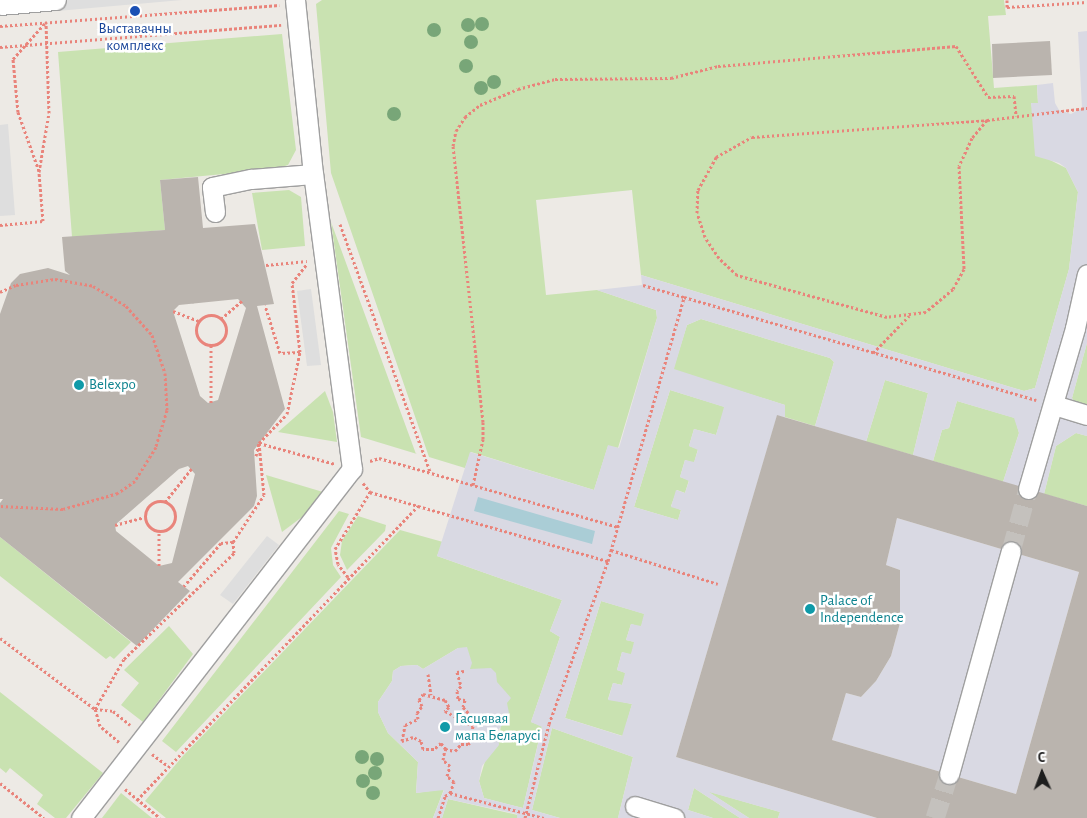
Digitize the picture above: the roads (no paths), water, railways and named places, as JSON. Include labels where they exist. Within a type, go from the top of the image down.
[{"type":"lane","points":[[0,5],[56,0]]},
{"type":"lane","points":[[81,818],[352,469],[313,174],[295,2]]},
{"type":"lane","points":[[215,212],[212,187],[250,180],[313,174]]},
{"type":"lane","points":[[1028,489],[1054,405],[1087,274]]},
{"type":"lane","points":[[1054,405],[1087,415]]},
{"type":"lane","points":[[948,774],[1011,551]]},
{"type":"lane","points":[[635,806],[674,818]]},
{"type":"water","points":[[478,497],[595,531],[592,544],[474,511]]},
{"type":"tunnel","points":[[1011,551],[1028,489]]},
{"type":"tunnel","points":[[935,818],[949,774]]},
{"type":"place","name":"Выставачны комплекс","points":[[135,11]]},
{"type":"place","name":"Belexpo","points":[[79,385]]},
{"type":"place","name":"Palace of Independence","points":[[810,609]]},
{"type":"place","name":"Гасцявая мапа Беларусі","points":[[445,727]]}]
